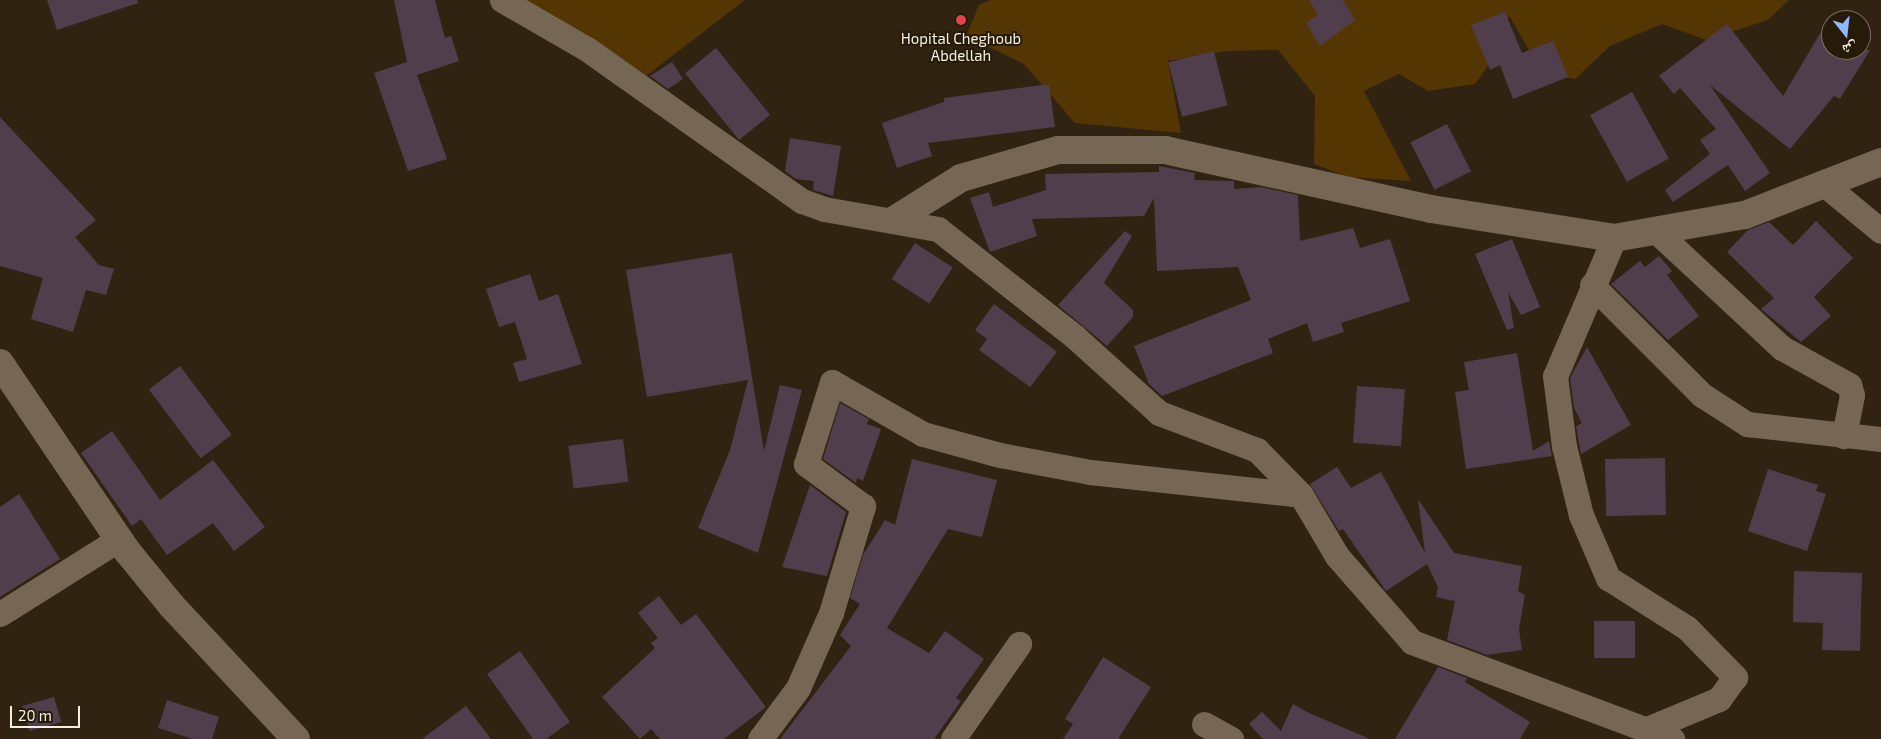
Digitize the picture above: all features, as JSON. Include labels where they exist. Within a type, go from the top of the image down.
[{"type":"street","points":[[502,0],[587,49],[802,201],[824,209],[938,229],[1075,337],[1159,413],[1257,450],[1302,495],[1337,556],[1412,642],[1672,739]]},
{"type":"street","points":[[894,220],[961,178],[1058,150],[1165,150],[1431,209],[1614,238],[1744,215],[1881,162]]},
{"type":"street","points":[[1824,184],[1881,231]]},
{"type":"street","points":[[1656,231],[1782,348],[1849,385],[1852,394],[1844,436]]},
{"type":"street","points":[[1614,238],[1592,285],[1555,376],[1564,446],[1581,514],[1608,578],[1687,628],[1734,677],[1719,699],[1645,730]]},
{"type":"street","points":[[1592,285],[1702,395],[1747,424],[1881,439]]},
{"type":"street","points":[[0,363],[119,539],[171,605],[296,739]]},
{"type":"street","points":[[760,739],[798,688],[820,638],[862,506],[806,464],[832,382],[923,434],[1000,456],[1090,472],[1302,495]]},
{"type":"street","points":[[0,614],[119,539]]},
{"type":"street","points":[[953,739],[1019,644]]},
{"type":"street","points":[[1204,724],[1231,739]]},
{"type":"shaded area","points":[[511,0],[745,0],[637,83]]},
{"type":"shaded area","points":[[990,0],[1789,0],[1768,20],[1706,40],[1662,24],[1610,46],[1575,79],[1542,73],[1510,17],[1475,31],[1490,63],[1475,84],[1428,91],[1399,74],[1364,91],[1411,181],[1348,177],[1314,164],[1315,96],[1278,50],[1227,51],[1168,61],[1181,133],[1075,123],[1024,64],[966,36],[979,5]]},
{"type":"building","points":[[47,0],[137,0],[138,3],[57,30]]},
{"type":"building","points":[[394,0],[435,0],[445,38],[451,36],[459,61],[417,75],[447,159],[408,171],[374,73],[407,62]]},
{"type":"building","points":[[1309,0],[1343,0],[1355,20],[1320,46],[1306,23],[1318,15]]},
{"type":"building","points":[[1505,12],[1522,53],[1553,41],[1568,77],[1513,99],[1500,65],[1490,70],[1471,25]]},
{"type":"building","points":[[1727,24],[1783,96],[1821,32],[1821,60],[1864,60],[1840,99],[1834,96],[1790,149],[1710,85],[1770,173],[1745,191],[1728,165],[1673,202],[1665,190],[1710,154],[1700,140],[1716,129],[1680,88],[1674,94],[1659,76]]},
{"type":"building","points":[[716,48],[770,115],[739,140],[685,73]]},
{"type":"building","points":[[1214,51],[1228,105],[1182,117],[1168,62]]},
{"type":"building","points":[[672,62],[683,79],[668,89],[650,76]]},
{"type":"building","points":[[1049,84],[1055,127],[928,143],[932,156],[897,168],[882,123],[944,102],[944,98]]},
{"type":"building","points":[[1632,92],[1669,158],[1627,182],[1590,115]]},
{"type":"building","points":[[0,117],[96,220],[75,237],[99,265],[114,269],[106,295],[86,290],[73,332],[31,319],[43,278],[0,266]]},
{"type":"building","points":[[1447,124],[1471,171],[1435,190],[1410,143]]},
{"type":"building","points":[[790,138],[841,146],[833,196],[813,190],[814,181],[796,179],[785,171]]},
{"type":"building","points":[[1159,166],[1195,173],[1194,180],[1234,181],[1234,189],[1261,187],[1298,195],[1300,241],[1353,228],[1360,248],[1390,239],[1410,301],[1341,323],[1344,332],[1313,342],[1307,323],[1268,339],[1273,353],[1162,396],[1149,384],[1134,346],[1251,300],[1238,267],[1157,271],[1154,198],[1144,216],[1032,219],[1037,236],[990,252],[970,198],[989,192],[993,207],[1046,190],[1045,174],[1159,172]]},
{"type":"building","points":[[1816,221],[1853,258],[1814,297],[1831,316],[1801,342],[1761,309],[1774,298],[1727,252],[1748,230],[1769,222],[1793,245]]},
{"type":"building","points":[[1125,231],[1132,236],[1104,283],[1133,310],[1133,317],[1107,346],[1058,305]]},
{"type":"building","points":[[1512,239],[1540,307],[1521,315],[1508,292],[1514,328],[1507,330],[1475,254]]},
{"type":"building","points":[[915,243],[953,268],[929,304],[892,279]]},
{"type":"building","points":[[732,253],[764,451],[780,385],[802,390],[758,553],[698,528],[730,450],[748,380],[647,397],[626,270]]},
{"type":"building","points":[[1659,256],[1672,271],[1667,275],[1699,316],[1668,340],[1611,284],[1640,261],[1645,267]]},
{"type":"building","points":[[530,274],[539,301],[558,294],[582,364],[519,382],[513,363],[527,359],[515,322],[499,327],[486,289]]},
{"type":"building","points":[[994,304],[1057,352],[1030,387],[979,350],[987,339],[975,330]]},
{"type":"building","points":[[1587,347],[1631,425],[1581,454],[1576,426],[1582,423],[1574,408],[1570,378]]},
{"type":"building","points":[[1517,353],[1533,451],[1549,441],[1552,456],[1466,469],[1455,392],[1469,390],[1464,362]]},
{"type":"building","points":[[180,366],[232,435],[201,458],[149,389]]},
{"type":"building","points":[[1357,386],[1405,389],[1401,446],[1353,443]]},
{"type":"building","points":[[840,403],[869,419],[867,424],[881,429],[863,481],[857,478],[856,483],[823,459]]},
{"type":"building","points":[[112,431],[160,500],[213,460],[265,527],[234,551],[213,523],[167,555],[141,519],[132,526],[81,453]]},
{"type":"building","points":[[623,439],[628,482],[574,488],[568,446]]},
{"type":"building","points":[[1665,458],[1666,515],[1606,516],[1605,459]]},
{"type":"building","points":[[912,459],[997,480],[982,537],[948,529],[887,628],[929,653],[945,631],[984,659],[956,698],[961,701],[934,739],[780,739],[851,646],[840,635],[860,604],[850,598],[863,555],[885,520],[895,525]]},
{"type":"building","points":[[1337,467],[1351,488],[1381,472],[1425,553],[1418,499],[1454,553],[1522,566],[1518,591],[1525,595],[1519,629],[1522,650],[1487,655],[1447,640],[1455,601],[1436,597],[1438,587],[1427,564],[1386,591],[1343,529],[1339,531],[1310,484]]},
{"type":"building","points":[[1768,469],[1818,485],[1816,491],[1826,494],[1807,551],[1748,531]]},
{"type":"building","points":[[810,485],[846,512],[827,576],[782,567]]},
{"type":"building","points":[[19,494],[60,559],[0,597],[0,507]]},
{"type":"building","points":[[1794,571],[1862,573],[1860,651],[1822,650],[1823,623],[1793,622]]},
{"type":"building","points":[[659,596],[681,625],[696,614],[766,707],[724,739],[660,739],[651,729],[640,739],[602,697],[655,648],[651,643],[658,638],[638,613]]},
{"type":"building","points":[[1594,621],[1635,621],[1635,658],[1594,658]]},
{"type":"building","points":[[520,651],[570,722],[546,739],[533,739],[487,674]]},
{"type":"building","points":[[1103,657],[1151,687],[1118,739],[1063,739],[1073,724],[1065,719]]},
{"type":"building","points":[[1438,667],[1467,678],[1465,682],[1530,722],[1520,739],[1395,739]]},
{"type":"building","points":[[54,697],[61,722],[29,731],[22,706]]},
{"type":"building","points":[[167,700],[219,717],[212,739],[193,739],[158,728]]},
{"type":"building","points":[[1293,704],[1309,713],[1370,739],[1263,739],[1249,724],[1262,712],[1281,731]]},
{"type":"building","points":[[466,706],[491,739],[422,739]]},
{"type":"place","name":"Hopital Cheghoub Abdellah","points":[[961,20]]}]
